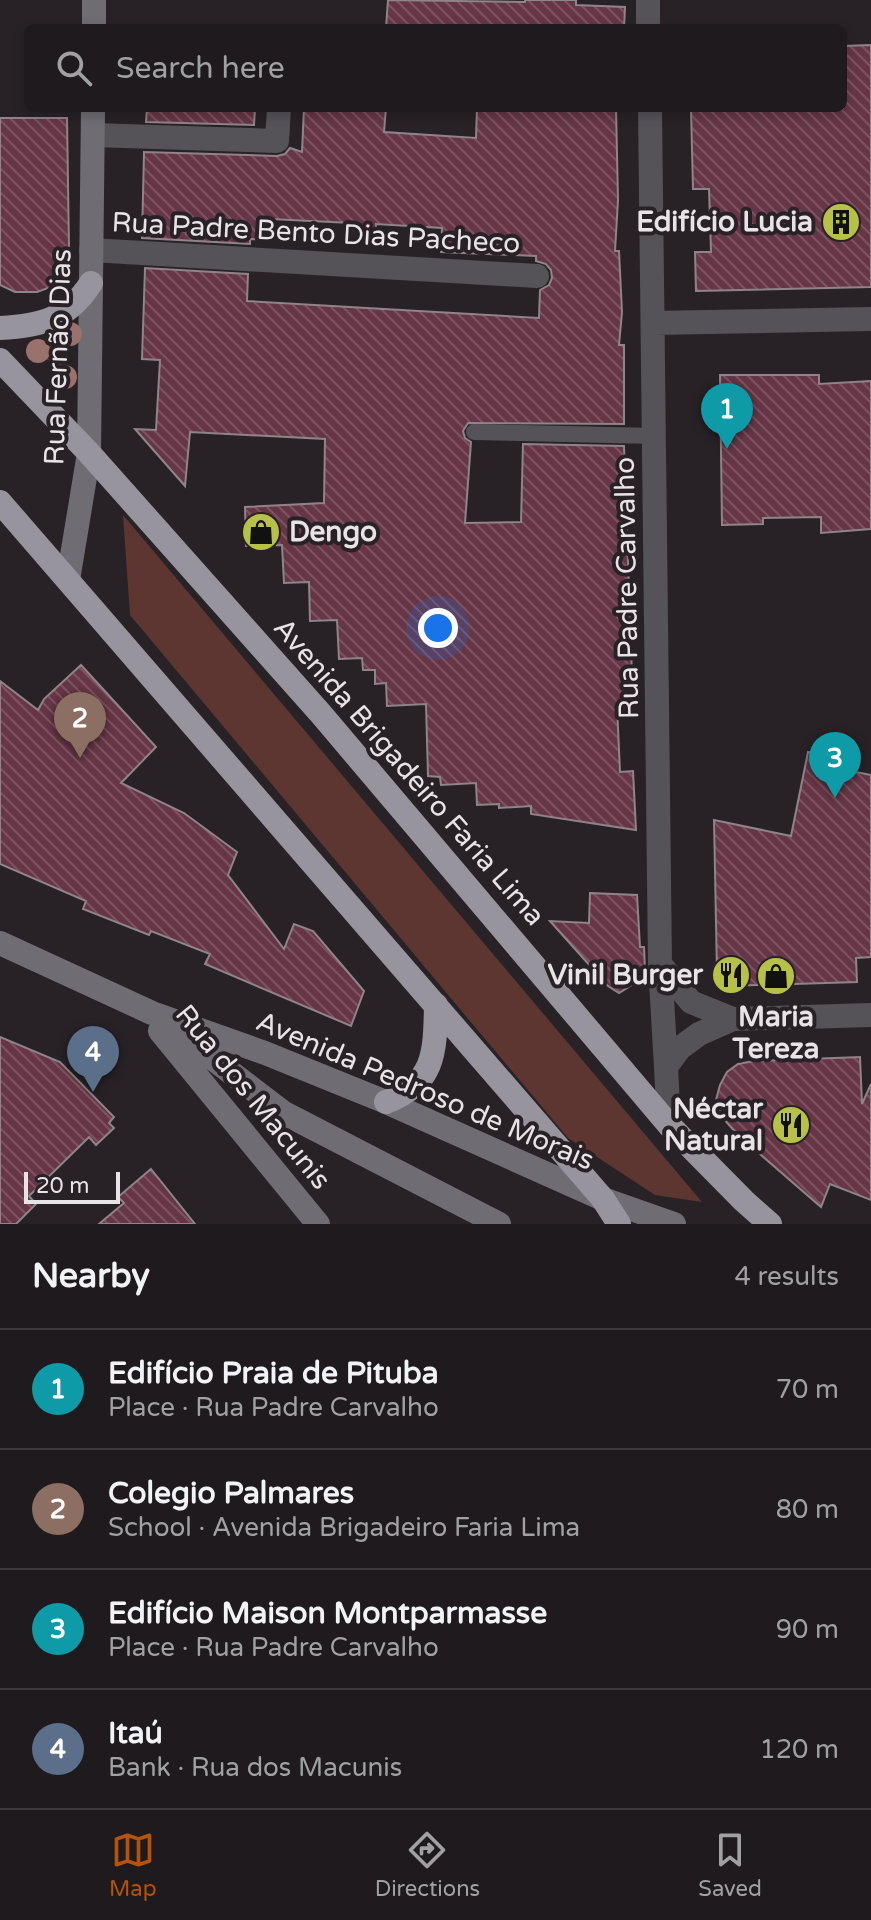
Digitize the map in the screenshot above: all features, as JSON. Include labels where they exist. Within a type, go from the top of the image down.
[{"type":"highway","points":[[0,328],[26,327],[50,320],[80,301],[91,283]]},
{"type":"highway","name":"Avenida Brigadeiro Faria Lima","points":[[0,360],[89,453],[311,703],[669,1125],[770,1224]]},
{"type":"highway","points":[[0,502],[603,1199],[619,1224]]},
{"type":"highway","points":[[386,1102],[412,1089],[424,1077],[432,1062],[436,1005]]},
{"type":"main road","points":[[94,0],[94,24]]},
{"type":"main road","name":"Rua Fernão Dias","points":[[68,580],[89,453],[93,112]]},
{"type":"main road","name":"Avenida Pedroso de Morais","points":[[0,943],[147,1010],[386,1102],[603,1199],[674,1224]]},
{"type":"main road","name":"Avenida Pedroso de Morais","points":[[147,1010],[284,1113],[499,1224]]},
{"type":"main road","name":"Rua dos Macunis","points":[[147,1010],[318,1224]]},
{"type":"street","points":[[648,0],[648,24]]},
{"type":"street","points":[[93,135],[277,141],[279,112]]},
{"type":"street","name":"Rua Padre Carvalho","points":[[650,112],[660,964],[669,1125]]},
{"type":"street","name":"Rua Padre Bento Dias Pacheco","points":[[91,250],[537,276]]},
{"type":"street","points":[[653,323],[871,319]]},
{"type":"street","points":[[660,964],[691,1002],[733,1019]]},
{"type":"street","points":[[666,1067],[680,1048],[699,1034],[733,1019],[871,1015]]},
{"type":"lane","points":[[474,432],[655,436]]},
{"type":"shaded area","points":[[70,334],[65,377],[38,351]]},
{"type":"shaded area","points":[[123,515],[702,1202],[655,1195],[568,1138],[130,615]]},
{"type":"building","points":[[388,0],[576,0],[576,5],[625,7],[624,24],[386,24]]},
{"type":"building","points":[[871,45],[871,287],[696,291],[695,252],[711,252],[709,189],[693,189],[691,112],[847,112],[847,46]]},
{"type":"building","points":[[147,112],[255,112],[254,125],[146,122]]},
{"type":"building","points":[[304,112],[386,112],[384,132],[476,138],[477,112],[616,112],[618,200],[615,251],[619,251],[622,312],[619,345],[624,345],[624,424],[468,423],[463,431],[465,438],[471,442],[465,523],[521,522],[523,444],[624,446],[633,705],[617,706],[620,772],[633,771],[636,830],[531,814],[531,806],[499,808],[499,804],[477,805],[476,783],[441,785],[440,777],[428,776],[426,704],[387,706],[386,683],[375,684],[375,670],[363,670],[362,658],[339,659],[337,620],[310,621],[309,582],[284,583],[282,545],[246,546],[245,507],[324,503],[325,439],[190,432],[185,486],[135,429],[156,430],[160,360],[142,359],[145,268],[248,274],[247,301],[539,318],[540,290],[549,285],[552,278],[546,264],[536,261],[536,256],[441,252],[442,228],[376,224],[376,231],[351,230],[351,223],[271,219],[270,240],[250,239],[250,244],[142,238],[144,152],[277,156],[285,154],[290,148],[302,152]]},
{"type":"building","points":[[0,118],[67,118],[69,250],[66,273],[51,287],[37,292],[15,292],[0,285]]},
{"type":"building","points":[[720,375],[819,375],[819,384],[871,381],[871,529],[821,533],[821,517],[763,518],[763,524],[722,525]]},
{"type":"building","points":[[81,665],[156,747],[121,783],[184,813],[237,852],[228,875],[284,949],[294,924],[313,931],[364,991],[351,1026],[205,964],[210,954],[151,931],[149,935],[83,909],[86,901],[0,864],[0,681],[38,710],[44,699]]},
{"type":"building","points":[[808,752],[843,759],[841,769],[871,775],[871,957],[856,958],[857,982],[727,986],[717,974],[714,820],[791,836]]},
{"type":"building","points":[[590,893],[637,895],[640,947],[644,947],[645,970],[635,983],[619,993],[608,986],[550,921],[589,923]]},
{"type":"building","points":[[0,1037],[60,1062],[114,1117],[109,1123],[114,1128],[96,1145],[89,1137],[29,1196],[36,1204],[16,1224],[0,1224]]},
{"type":"building","name":"Néctar Natural","points":[[860,1057],[862,1104],[871,1084],[871,1200],[830,1184],[821,1207],[738,1135],[721,1116],[716,1100],[727,1072],[738,1064]]},
{"type":"building","points":[[151,1169],[195,1224],[99,1224],[124,1203],[118,1197]]},
{"type":"place","name":"Edifício Lucia","points":[[841,222]]},
{"type":"place","name":"Edifício Praia de Pituba","points":[[727,449]]},
{"type":"place","name":"Dengo","points":[[261,532]]},
{"type":"place","name":"Colegio Palmares","points":[[80,758]]},
{"type":"place","name":"Edifício Maison Montparmasse","points":[[835,798]]},
{"type":"place","name":"Vinil Burger","points":[[731,975]]},
{"type":"place","name":"Maria Tereza","points":[[776,976]]},
{"type":"place","name":"Itaú","points":[[93,1092]]},
{"type":"place","name":"Néctar Natural","points":[[791,1125]]}]
